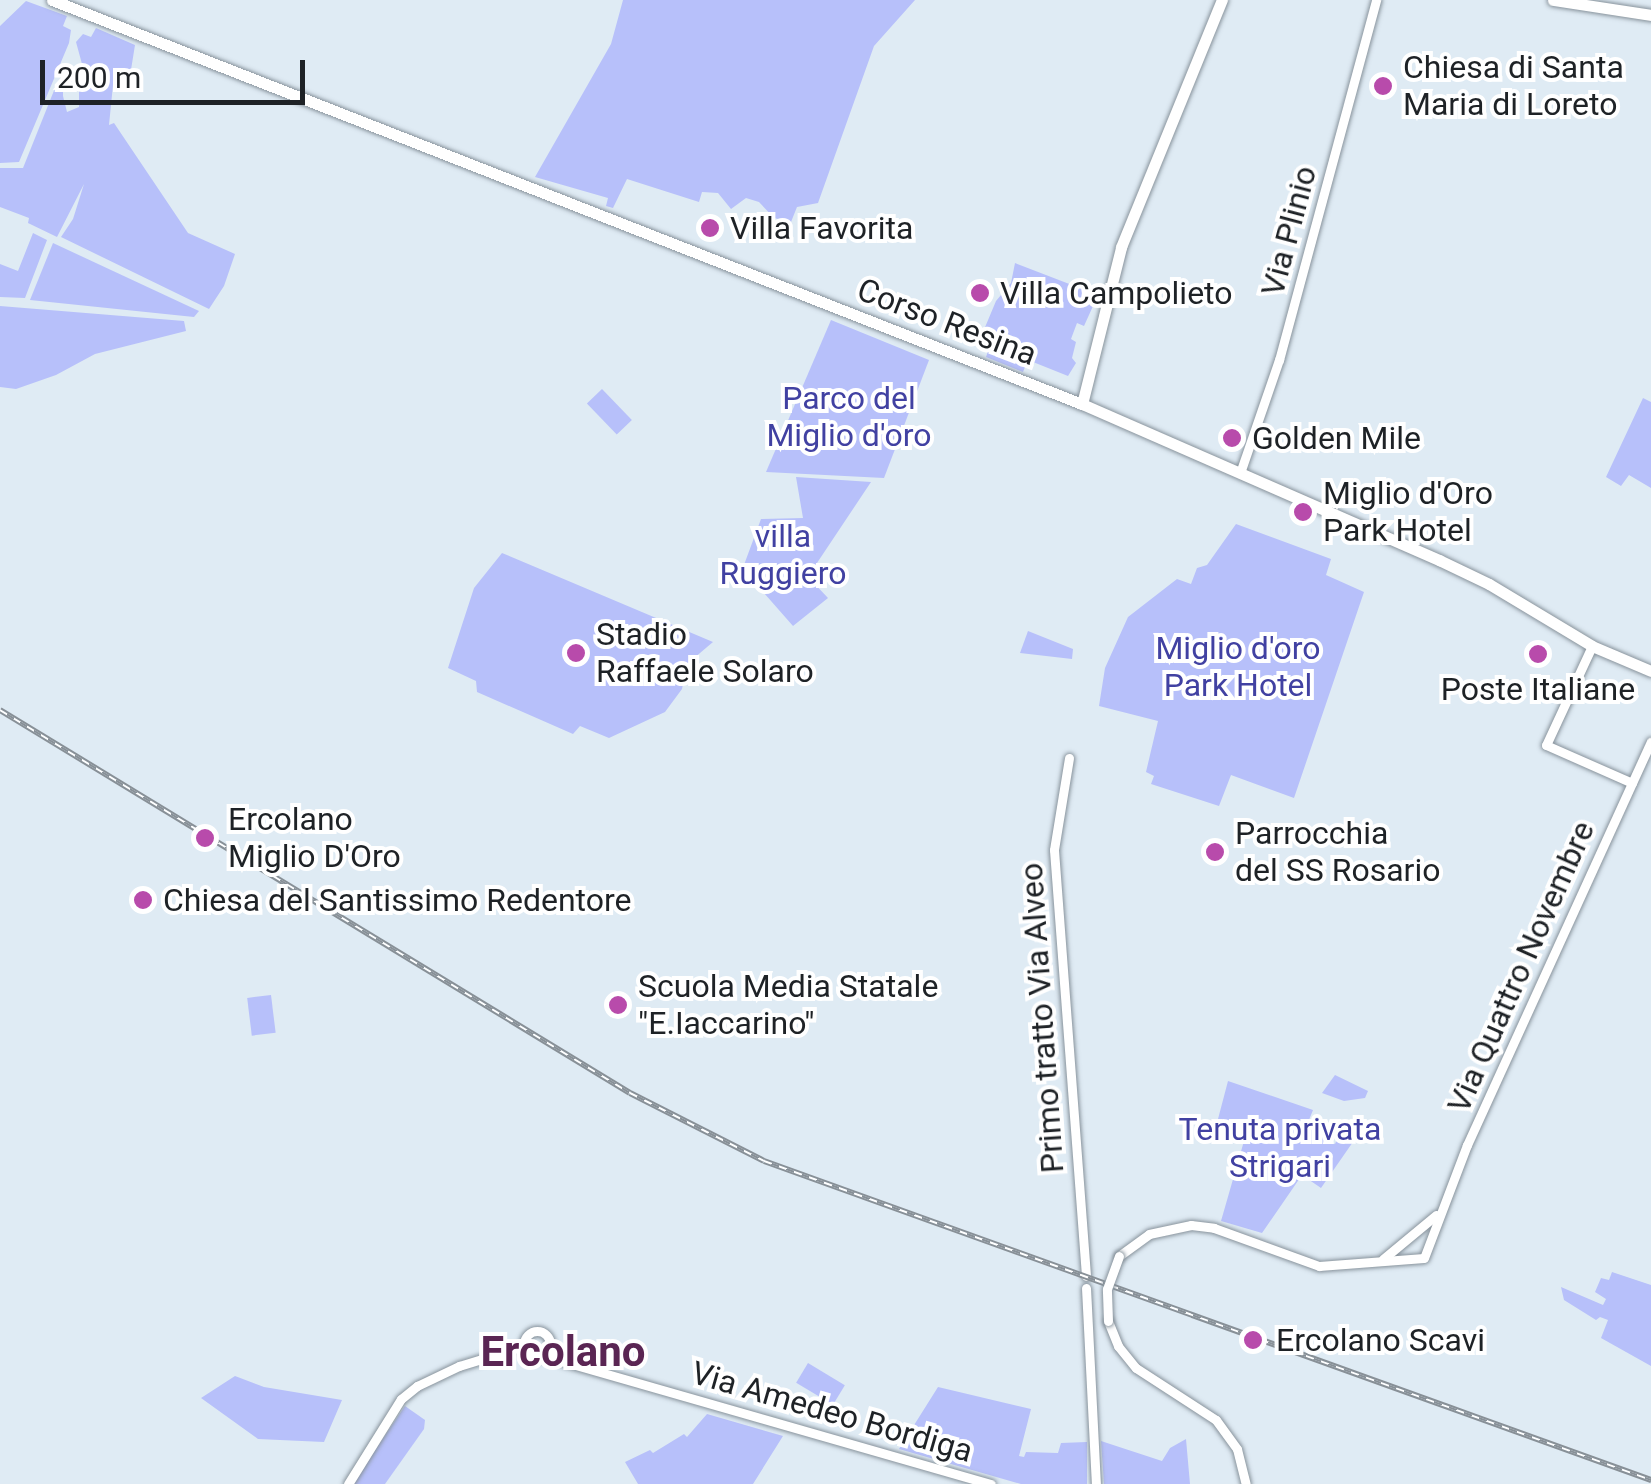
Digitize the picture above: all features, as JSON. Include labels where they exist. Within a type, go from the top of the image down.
[{"type":"main road","name":"Corso Resina","points":[[52,0],[1082,404],[1489,584],[1592,646],[1651,672]]},
{"type":"main road","points":[[1082,404],[1122,248],[1222,0]]},
{"type":"main road","points":[[1553,0],[1651,15]]},
{"type":"street","name":"Via Plinio","points":[[1240,472],[1281,354],[1376,0]]},
{"type":"street","points":[[1592,646],[1546,746],[1632,783]]},
{"type":"street","name":"Via Quattro Novembre","points":[[1429,1244],[1438,1213],[1651,742]]},
{"type":"street","name":"Primo tratto Via Alveo","points":[[1069,758],[1054,850],[1086,1276]]},
{"type":"street","name":"Via Quattro Novembre","points":[[1416,1235],[1438,1213]]},
{"type":"street","points":[[1246,1484],[1237,1449],[1216,1420],[1136,1368],[1118,1346],[1108,1321],[1107,1289],[1119,1256],[1149,1234],[1190,1225],[1214,1228],[1319,1266],[1410,1260],[1424,1258],[1429,1244],[1416,1235],[1376,1262]]},
{"type":"street","points":[[1403,1244],[1410,1260]]},
{"type":"street","points":[[1086,1288],[1096,1484]]},
{"type":"street","points":[[348,1484],[401,1399],[417,1386],[459,1366],[524,1346],[530,1334],[539,1332],[550,1342],[546,1353],[534,1357],[524,1346]]},
{"type":"street","name":"Via Amedeo Bordiga","points":[[546,1353],[565,1362],[990,1484]]},
{"type":"green space","points":[[623,0],[915,0],[874,46],[818,203],[797,207],[791,222],[774,218],[759,202],[746,198],[731,209],[718,193],[702,192],[699,202],[627,179],[613,208],[606,206],[608,198],[535,177],[611,44]]},
{"type":"green space","points":[[26,1],[67,16],[63,26],[71,30],[69,43],[19,162],[0,163],[0,26]]},
{"type":"green space","points":[[96,28],[135,45],[130,76],[126,83],[117,80],[113,85],[109,125],[114,123],[188,233],[235,254],[224,286],[209,309],[61,237],[73,219],[84,184],[57,237],[28,223],[29,218],[0,207],[0,168],[23,168],[57,83],[70,78],[75,82],[72,88],[63,89],[63,96],[67,112],[79,107],[79,85],[85,75],[76,42],[83,34],[91,37]]},
{"type":"green space","points":[[33,233],[47,240],[25,298],[0,297],[0,264],[18,271]]},
{"type":"green space","points":[[53,243],[199,311],[194,317],[30,300]]},
{"type":"green space","points":[[1015,263],[1098,295],[1084,326],[1077,323],[1071,339],[1076,342],[1072,358],[1076,363],[1068,376],[1028,360],[1023,372],[986,357],[989,348],[978,344],[996,301],[1011,283]]},
{"type":"green space","points":[[0,306],[184,321],[186,331],[95,354],[56,375],[16,389],[0,387]]},
{"type":"green space","name":"Parco del Miglio d'oro","points":[[831,320],[929,360],[884,478],[766,472]]},
{"type":"green space","points":[[602,389],[632,420],[617,435],[587,404]]},
{"type":"green space","points":[[1643,398],[1651,402],[1651,488],[1629,475],[1621,486],[1606,477]]},
{"type":"green space","name":"villa Ruggiero","points":[[796,477],[871,482],[811,572],[811,580],[828,598],[793,626],[756,584],[738,581],[761,519],[803,518]]},
{"type":"green space","name":"Miglio d'oro Park Hotel","points":[[1236,524],[1331,559],[1326,575],[1364,592],[1294,798],[1231,775],[1219,806],[1151,784],[1154,776],[1146,772],[1158,721],[1099,706],[1105,668],[1128,617],[1177,579],[1191,584],[1197,568],[1207,565]]},
{"type":"green space","name":"Stadio Raffaele Solaro","points":[[502,553],[713,642],[687,664],[682,689],[665,712],[609,738],[580,726],[573,734],[477,692],[476,681],[448,668],[474,588]]},
{"type":"green space","points":[[1028,631],[1073,649],[1072,659],[1020,653]]},
{"type":"green space","points":[[271,995],[276,1033],[252,1036],[247,998]]},
{"type":"green space","points":[[1335,1075],[1368,1091],[1365,1098],[1344,1101],[1322,1093]]},
{"type":"green space","name":"Tenuta privata Strigari","points":[[1228,1081],[1313,1110],[1307,1125],[1329,1133],[1328,1141],[1335,1144],[1341,1130],[1348,1132],[1355,1120],[1364,1126],[1321,1188],[1302,1175],[1262,1233],[1221,1221],[1246,1134],[1241,1126],[1218,1119]]},
{"type":"green space","points":[[1612,1272],[1651,1285],[1651,1366],[1601,1338],[1608,1320],[1596,1320],[1564,1300],[1561,1287],[1603,1305],[1606,1299],[1595,1292],[1601,1278],[1609,1280]]},
{"type":"green space","points":[[808,1363],[845,1385],[833,1405],[796,1383]]},
{"type":"green space","points":[[235,1376],[264,1387],[342,1400],[324,1442],[258,1439],[201,1398]]},
{"type":"green space","points":[[938,1387],[1031,1409],[1019,1456],[1024,1457],[1026,1452],[1058,1453],[1061,1443],[1087,1442],[1087,1484],[1021,1484],[899,1449]]},
{"type":"green space","points":[[405,1406],[425,1420],[424,1429],[385,1484],[352,1484]]},
{"type":"green space","points":[[707,1414],[783,1436],[753,1484],[638,1484],[625,1462],[650,1450],[653,1453],[684,1434],[687,1437]]},
{"type":"green space","points":[[1186,1439],[1190,1484],[1104,1484],[1101,1441],[1162,1461],[1170,1448]]},
{"type":"railway","points":[[0,710],[630,1093],[764,1161],[1651,1480]]},
{"type":"place","name":"Chiesa di Santa Maria di Loreto","points":[[1383,86]]},
{"type":"place","name":"Villa Favorita","points":[[710,228]]},
{"type":"place","name":"Villa Campolieto","points":[[980,293]]},
{"type":"place","name":"Golden Mile","points":[[1232,438]]},
{"type":"place","name":"Miglio d'Oro Park Hotel","points":[[1303,512]]},
{"type":"place","name":"Stadio Raffaele Solaro","points":[[576,653]]},
{"type":"place","name":"Poste Italiane","points":[[1538,654]]},
{"type":"place","name":"Ercolano Miglio D'Oro","points":[[205,838]]},
{"type":"place","name":"Parrocchia del SS Rosario","points":[[1215,852]]},
{"type":"place","name":"Chiesa del Santissimo Redentore","points":[[143,900]]},
{"type":"place","name":"Scuola Media Statale \"E.Iaccarino\"","points":[[618,1005]]},
{"type":"place","name":"Ercolano Scavi","points":[[1253,1340]]},
{"type":"district","name":"Ercolano","points":[[563,1352]]}]
